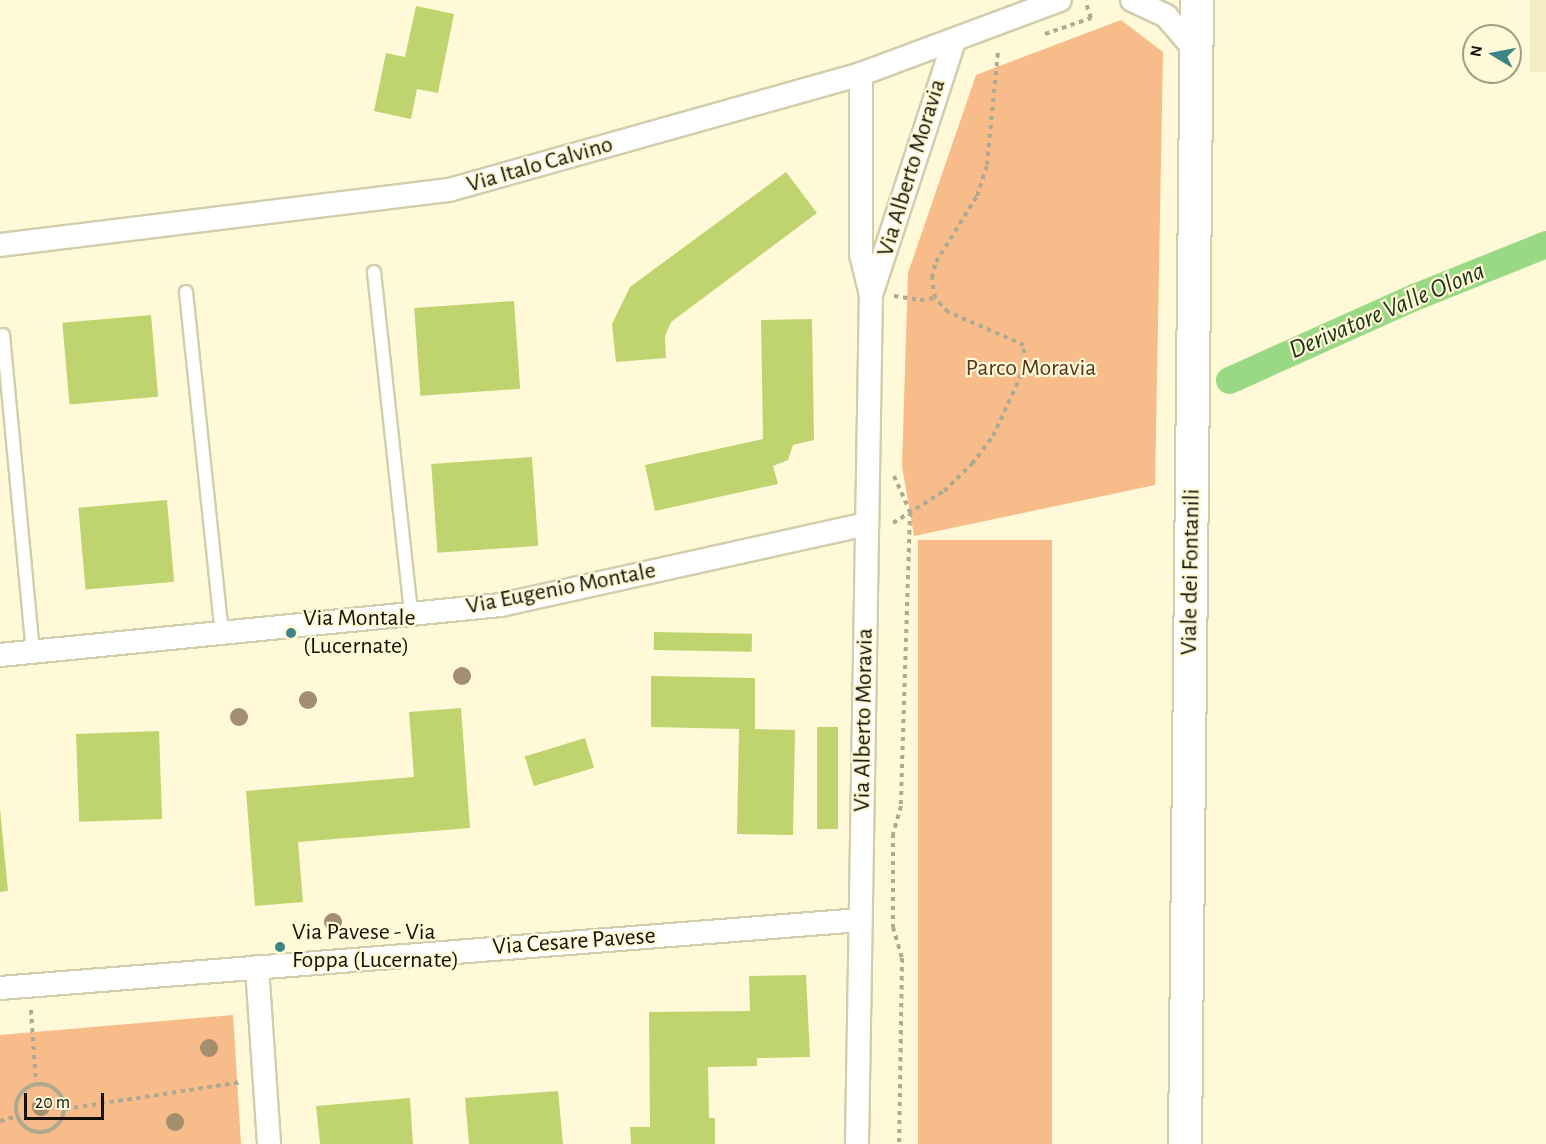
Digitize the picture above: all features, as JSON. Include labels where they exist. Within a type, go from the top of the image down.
[{"type":"main road","name":"Viale dei Fontanili","points":[[1185,1144],[1197,0]]},
{"type":"street","name":"Via Italo Calvino","points":[[0,245],[449,190],[861,74],[1060,0]]},
{"type":"street","points":[[1132,0],[1150,6],[1166,16],[1197,52]]},
{"type":"street","name":"Via Alberto Moravia","points":[[871,295],[954,41]]},
{"type":"street","name":"Via Alberto Moravia","points":[[857,1144],[871,295],[861,254],[861,74]]},
{"type":"street","name":"Via Eugenio Montale","points":[[0,655],[501,605],[867,524]]},
{"type":"street","name":"Via Cesare Pavese","points":[[0,988],[861,920]]},
{"type":"street","points":[[257,967],[269,1144]]},
{"type":"lane","points":[[374,272],[411,614]]},
{"type":"lane","points":[[186,292],[222,633]]},
{"type":"lane","points":[[3,335],[33,652]]},
{"type":"path","points":[[892,534],[894,520],[944,490],[972,464],[993,436],[1023,371],[1026,354],[1024,345],[948,312],[935,298],[932,278],[936,262],[977,196],[987,165],[998,51]]},
{"type":"path","points":[[894,308],[895,287]]},
{"type":"path","points":[[871,295],[920,300],[935,298]]},
{"type":"path","points":[[892,473],[910,512],[900,806],[892,834],[893,927],[902,958],[899,1144]]},
{"type":"path","points":[[30,985],[36,1084]]},
{"type":"path","points":[[65,1109],[265,1078]]},
{"type":"path","points":[[36,1084],[57,1090],[65,1109],[58,1125],[41,1133],[22,1125],[17,1116],[18,1098],[36,1084]]},
{"type":"path","points":[[0,1121],[17,1116]]},
{"type":"shaded area","points":[[1530,0],[1546,0],[1546,72],[1530,72]]},
{"type":"green space","name":"Parco Moravia","points":[[1121,20],[1163,52],[1155,485],[914,536],[902,466],[908,273],[976,75]]},
{"type":"green space","points":[[918,540],[1052,540],[1052,1144],[918,1144]]},
{"type":"green space","points":[[233,1015],[241,1144],[0,1144],[0,1035]]},
{"type":"building","points":[[416,6],[454,14],[438,93],[417,89],[411,119],[374,111],[386,53],[405,57]]},
{"type":"building","points":[[786,172],[817,213],[671,322],[665,336],[666,358],[616,362],[612,324],[630,287]]},
{"type":"building","points":[[514,301],[520,389],[420,396],[414,308]]},
{"type":"building","points":[[151,315],[158,397],[69,404],[62,323]]},
{"type":"building","points":[[812,319],[814,440],[793,445],[788,460],[773,466],[778,484],[655,511],[645,465],[763,439],[761,320]]},
{"type":"building","points":[[532,457],[538,546],[437,553],[431,464]]},
{"type":"building","points":[[167,500],[174,582],[85,589],[78,508]]},
{"type":"building","points":[[654,632],[752,634],[752,652],[654,650]]},
{"type":"building","points":[[651,676],[755,678],[755,729],[795,730],[793,835],[737,834],[739,729],[651,727]]},
{"type":"building","points":[[461,708],[470,828],[298,842],[303,902],[255,906],[246,791],[414,777],[409,712]]},
{"type":"building","points":[[817,727],[838,727],[838,829],[817,829]]},
{"type":"building","points":[[159,731],[162,819],[79,822],[76,734]]},
{"type":"building","points":[[585,738],[594,768],[534,786],[525,756]]},
{"type":"building","points":[[0,809],[8,891],[0,892]]},
{"type":"building","points":[[806,975],[810,1057],[757,1058],[757,1066],[708,1067],[709,1118],[715,1118],[715,1144],[631,1144],[630,1127],[650,1127],[649,1012],[750,1011],[749,976]]},
{"type":"building","points":[[558,1091],[563,1144],[469,1144],[465,1098]]},
{"type":"building","points":[[410,1098],[413,1144],[320,1144],[316,1106]]},
{"type":"waterway","name":"Derivatore Valle Olona","points":[[1229,380],[1414,297],[1546,244]]},
{"type":"place","name":"Via Montale (Lucernate)","points":[[291,633]]},
{"type":"place","name":"Via Pavese - Via Foppa (Lucernate)","points":[[280,947]]}]
